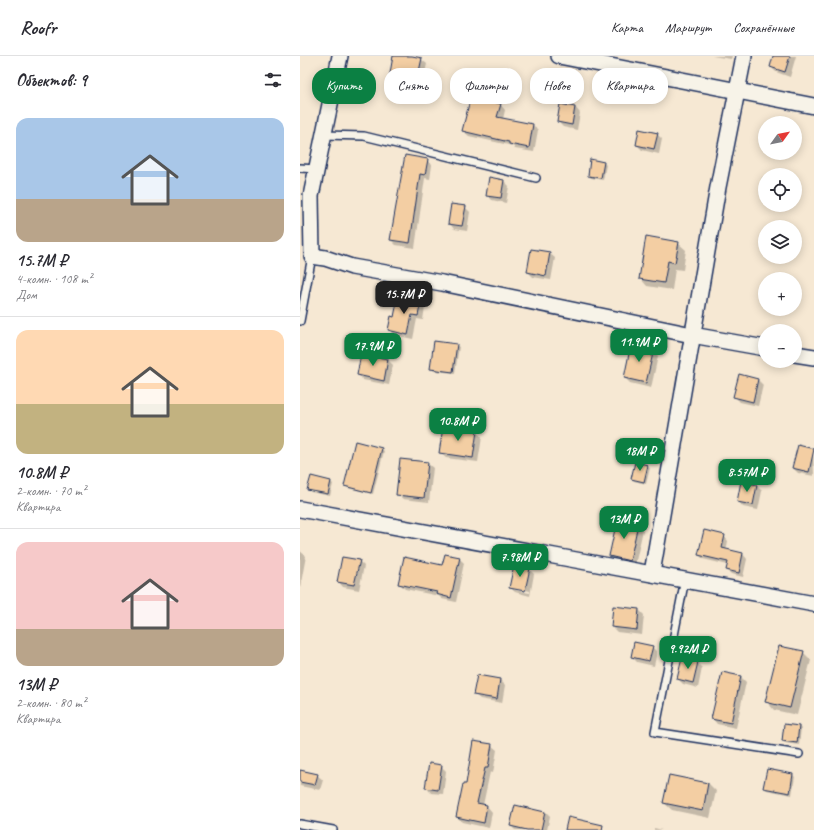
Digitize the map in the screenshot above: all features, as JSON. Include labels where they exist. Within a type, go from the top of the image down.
[{"type":"street","points":[[340,56],[311,196],[312,256],[325,258],[352,267],[442,283],[692,335],[758,347]]},
{"type":"street","points":[[559,56],[814,106]]},
{"type":"street","points":[[652,573],[692,335],[736,91],[744,56]]},
{"type":"street","points":[[802,355],[814,357]]},
{"type":"street","points":[[300,509],[465,541],[652,573],[814,604]]},
{"type":"lane","points":[[324,135],[364,136],[536,178]]},
{"type":"lane","points":[[300,168],[317,169]]},
{"type":"lane","points":[[300,322],[312,256]]},
{"type":"lane","points":[[685,580],[655,732],[799,754]]},
{"type":"lane","points":[[300,824],[333,830]]},
{"type":"building","points":[[393,56],[412,56],[422,58],[420,68],[391,68]]},
{"type":"building","points":[[773,56],[790,56],[785,72],[770,67]]},
{"type":"building","points":[[469,104],[501,104],[497,117],[533,124],[529,148],[462,131]]},
{"type":"building","points":[[560,104],[575,107],[572,125],[557,122]]},
{"type":"building","points":[[639,129],[658,133],[654,149],[636,145]]},
{"type":"building","points":[[405,155],[428,159],[425,175],[420,174],[410,243],[390,240]]},
{"type":"building","points":[[590,159],[604,162],[601,178],[588,176]]},
{"type":"building","points":[[489,177],[504,180],[501,198],[486,196]]},
{"type":"building","points":[[451,204],[466,206],[462,226],[448,224]]},
{"type":"building","points":[[646,236],[679,242],[675,263],[668,261],[664,283],[639,279]]},
{"type":"building","points":[[531,249],[550,252],[546,276],[527,272]]},
{"type":"building","points":[[398,297],[421,301],[418,316],[412,315],[408,335],[388,330],[391,316],[394,317]]},
{"type":"building","points":[[434,341],[457,344],[453,372],[430,369]]},
{"type":"building","points":[[631,344],[654,349],[646,383],[624,378]]},
{"type":"building","points":[[361,354],[388,359],[384,381],[357,375]]},
{"type":"building","points":[[739,374],[758,379],[753,402],[733,397]]},
{"type":"building","points":[[443,427],[477,431],[473,458],[439,453]]},
{"type":"building","points":[[355,441],[382,448],[371,493],[344,486]]},
{"type":"building","points":[[798,445],[814,449],[809,472],[792,468]]},
{"type":"building","points":[[400,459],[428,462],[424,498],[396,495]]},
{"type":"building","points":[[635,462],[648,465],[644,482],[631,479]]},
{"type":"building","points":[[311,476],[331,481],[328,494],[307,490]]},
{"type":"building","points":[[741,481],[757,485],[753,505],[737,502]]},
{"type":"building","points":[[617,520],[638,524],[630,561],[609,556]]},
{"type":"building","points":[[704,530],[725,535],[722,548],[743,553],[739,573],[726,570],[728,562],[698,555]]},
{"type":"building","points":[[445,554],[460,557],[451,598],[436,594],[437,592],[398,584],[404,557],[442,565]]},
{"type":"building","points":[[342,557],[360,560],[354,585],[337,582]]},
{"type":"building","points":[[514,565],[530,568],[525,591],[509,588]]},
{"type":"building","points":[[613,606],[639,609],[637,630],[611,627]]},
{"type":"building","points":[[634,642],[653,646],[649,661],[631,657]]},
{"type":"building","points":[[779,646],[804,651],[790,708],[765,702]]},
{"type":"building","points":[[682,658],[698,662],[693,683],[677,679]]},
{"type":"building","points":[[722,672],[741,676],[731,723],[711,719]]},
{"type":"building","points":[[477,675],[500,679],[497,699],[473,695]]},
{"type":"building","points":[[784,724],[799,726],[797,743],[782,741]]},
{"type":"building","points":[[473,741],[492,744],[488,768],[485,768],[477,803],[487,805],[484,823],[456,817],[463,784],[466,784]]},
{"type":"building","points":[[429,763],[442,765],[438,790],[425,788]]},
{"type":"building","points":[[767,769],[793,774],[790,793],[763,788]]},
{"type":"building","points":[[300,770],[318,774],[315,785],[300,782]]},
{"type":"building","points":[[669,775],[708,783],[703,811],[663,803]]},
{"type":"building","points":[[515,805],[545,812],[541,830],[527,830],[510,826]]},
{"type":"building","points":[[568,817],[603,825],[602,830],[565,830]]}]
